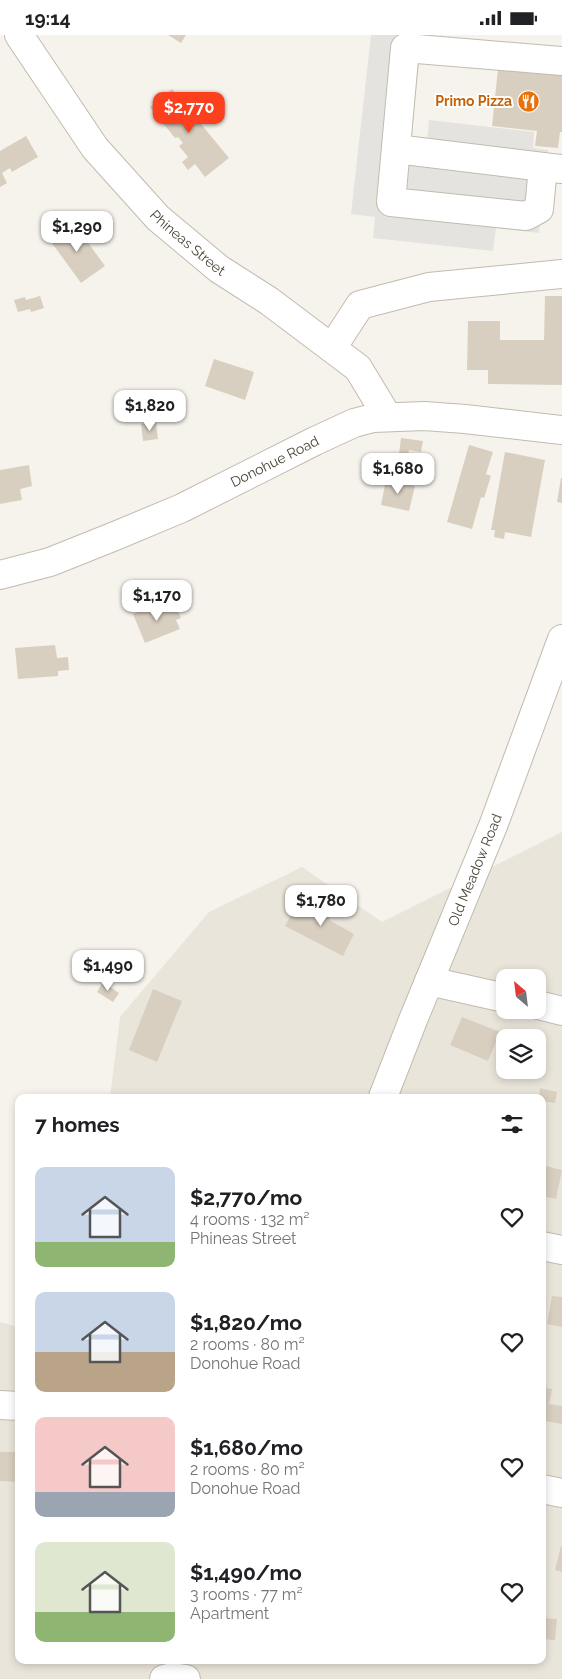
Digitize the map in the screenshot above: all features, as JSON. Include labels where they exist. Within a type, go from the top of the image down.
[{"type":"street","name":"Phineas Street","points":[[19,35],[95,148],[158,218],[219,269],[269,301],[358,368],[387,416]]},
{"type":"street","points":[[396,149],[552,168],[539,209],[526,216],[391,202],[405,48],[562,61]]},
{"type":"street","points":[[332,348],[360,305],[429,287],[562,274]]},
{"type":"street","name":"Donohue Road","points":[[0,575],[50,562],[115,537],[182,508],[306,445],[354,423],[373,417],[465,419],[562,430]]},
{"type":"street","name":"Old Meadow Road","points":[[384,1094],[494,826],[562,639]]},
{"type":"street","points":[[429,981],[496,996]]},
{"type":"street","points":[[546,1007],[562,1011]]},
{"type":"street","points":[[546,1247],[562,1250]]},
{"type":"street","points":[[0,1405],[15,1406]]},
{"type":"street","points":[[546,1490],[562,1493]]},
{"type":"shaded area","points":[[371,35],[422,35],[411,140],[427,142],[429,120],[534,132],[533,148],[548,150],[539,233],[496,228],[493,251],[373,238],[375,217],[351,214]]},
{"type":"shaded area","points":[[562,832],[562,1679],[0,1679],[0,1322],[15,1326],[15,1664],[546,1664],[546,1094],[110,1094],[120,1017],[209,912],[302,867],[382,922]]},
{"type":"building","points":[[168,35],[186,35],[181,43]]},
{"type":"building","name":"Primo Pizza","points":[[511,62],[541,73],[562,75],[562,132],[560,132],[558,148],[535,146],[537,131],[492,126],[498,69],[509,71]]},
{"type":"building","points":[[172,89],[229,158],[205,177],[195,164],[188,170],[182,162],[188,157],[179,146],[183,143],[178,137],[175,138],[150,107]]},
{"type":"building","points":[[26,136],[38,157],[12,172],[10,168],[2,173],[7,183],[0,187],[0,151]]},
{"type":"building","points":[[73,222],[105,266],[81,283],[49,239]]},
{"type":"building","points":[[40,296],[44,308],[31,312],[30,309],[18,312],[14,300],[25,297],[26,300]]},
{"type":"building","points":[[545,296],[562,296],[562,385],[488,384],[488,370],[467,370],[468,321],[500,321],[500,340],[544,340]]},
{"type":"building","points":[[214,359],[254,372],[245,400],[205,386]]},
{"type":"building","points":[[156,422],[158,439],[143,441],[141,424]]},
{"type":"building","points":[[401,438],[423,441],[421,452],[409,450],[408,456],[399,454]]},
{"type":"building","points":[[469,445],[493,452],[486,474],[491,476],[484,498],[481,497],[472,529],[447,522]]},
{"type":"building","points":[[505,452],[545,460],[531,537],[505,532],[504,539],[494,537],[495,530],[491,530]]},
{"type":"building","points":[[29,465],[32,486],[20,489],[22,500],[0,504],[0,470]]},
{"type":"building","points":[[562,478],[562,503],[557,502]]},
{"type":"building","points":[[386,480],[415,486],[409,511],[381,505]]},
{"type":"building","points":[[170,604],[173,611],[177,609],[181,618],[176,620],[180,629],[145,643],[133,614],[149,608],[150,612]]},
{"type":"building","points":[[55,645],[57,658],[68,657],[69,670],[58,671],[58,676],[18,679],[15,648]]},
{"type":"building","points":[[321,897],[337,905],[329,920],[354,934],[343,956],[285,926],[296,905],[313,914]]},
{"type":"building","points":[[103,982],[119,993],[113,1002],[97,992]]},
{"type":"building","points":[[153,989],[182,1001],[157,1062],[129,1050]]},
{"type":"building","points":[[462,1017],[496,1030],[496,1042],[488,1061],[450,1045]]},
{"type":"building","points":[[540,1088],[557,1092],[555,1103],[546,1102],[546,1094],[539,1094]]},
{"type":"building","points":[[546,1166],[562,1170],[556,1199],[546,1197]]},
{"type":"building","points":[[552,1296],[562,1297],[562,1327],[547,1324]]},
{"type":"building","points":[[546,1388],[552,1389],[549,1404],[562,1406],[562,1424],[546,1421]]},
{"type":"building","points":[[0,1452],[15,1452],[15,1482],[0,1481]]},
{"type":"building","points":[[562,1547],[562,1572],[555,1570]]},
{"type":"building","points":[[546,1618],[557,1619],[555,1640],[546,1639]]},
{"type":"place","name":"Primo Pizza","points":[[528,101]]}]
